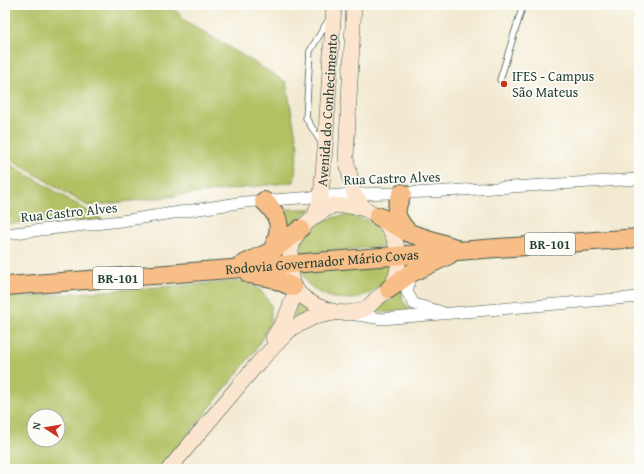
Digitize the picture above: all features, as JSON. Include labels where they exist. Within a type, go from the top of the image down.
[{"type":"highway","points":[[402,193],[396,208],[398,220],[408,233]]},
{"type":"highway","points":[[264,201],[275,210],[279,224],[277,240],[272,251]]},
{"type":"highway","points":[[372,213],[408,233],[461,250]]},
{"type":"highway","points":[[231,270],[272,251],[300,229]]},
{"type":"highway","name":"Rodovia Governador Mário Covas","points":[[5,286],[231,270],[461,250],[639,238]]},
{"type":"highway","points":[[389,289],[411,273],[461,250]]},
{"type":"highway","points":[[231,270],[272,278],[294,289]]},
{"type":"main road","name":"Avenida do Conhecimento","points":[[354,5],[346,158],[354,194],[372,213],[390,228],[396,241],[398,255],[396,274],[389,289]]},
{"type":"main road","name":"Avenida do Conhecimento","points":[[315,215],[321,196],[334,7]]},
{"type":"main road","points":[[258,363],[285,319],[294,289],[289,265],[290,249],[300,229],[315,215],[334,205],[372,213]]},
{"type":"main road","points":[[294,289],[309,302],[322,309],[338,312],[352,312],[366,309],[389,289]]},
{"type":"main road","points":[[169,469],[258,363],[292,328],[314,318],[338,312]]},
{"type":"street","name":"Rua Castro Alves","points":[[5,234],[121,221],[245,202],[354,194],[402,193],[639,179]]},
{"type":"street","points":[[411,273],[407,292],[414,304],[448,314]]},
{"type":"street","points":[[338,312],[382,319],[639,297]]},
{"type":"lane","points":[[500,80],[522,5]]},
{"type":"lane","points":[[325,149],[306,118],[310,51],[334,7]]},
{"type":"green space","points":[[5,5],[165,5],[182,15],[181,18],[286,82],[298,147],[294,182],[88,206],[5,156]]},
{"type":"green space","points":[[5,161],[103,220],[5,224]]},
{"type":"green space","points":[[279,209],[311,209],[286,230]]},
{"type":"green space","points":[[349,215],[375,224],[383,232],[391,246],[301,253],[302,243],[306,235],[316,224],[332,218]]},
{"type":"green space","points":[[391,264],[386,282],[370,293],[354,299],[333,298],[318,292],[307,283],[302,271]]},
{"type":"green space","points":[[246,281],[259,289],[268,300],[271,306],[271,321],[255,351],[161,469],[5,469],[5,298]]},
{"type":"green space","points":[[402,287],[402,300],[410,311],[370,313],[387,302]]},
{"type":"green space","points":[[297,298],[314,311],[294,318]]},
{"type":"place","name":"IFES - Campus São Mateus","points":[[504,84]]}]
